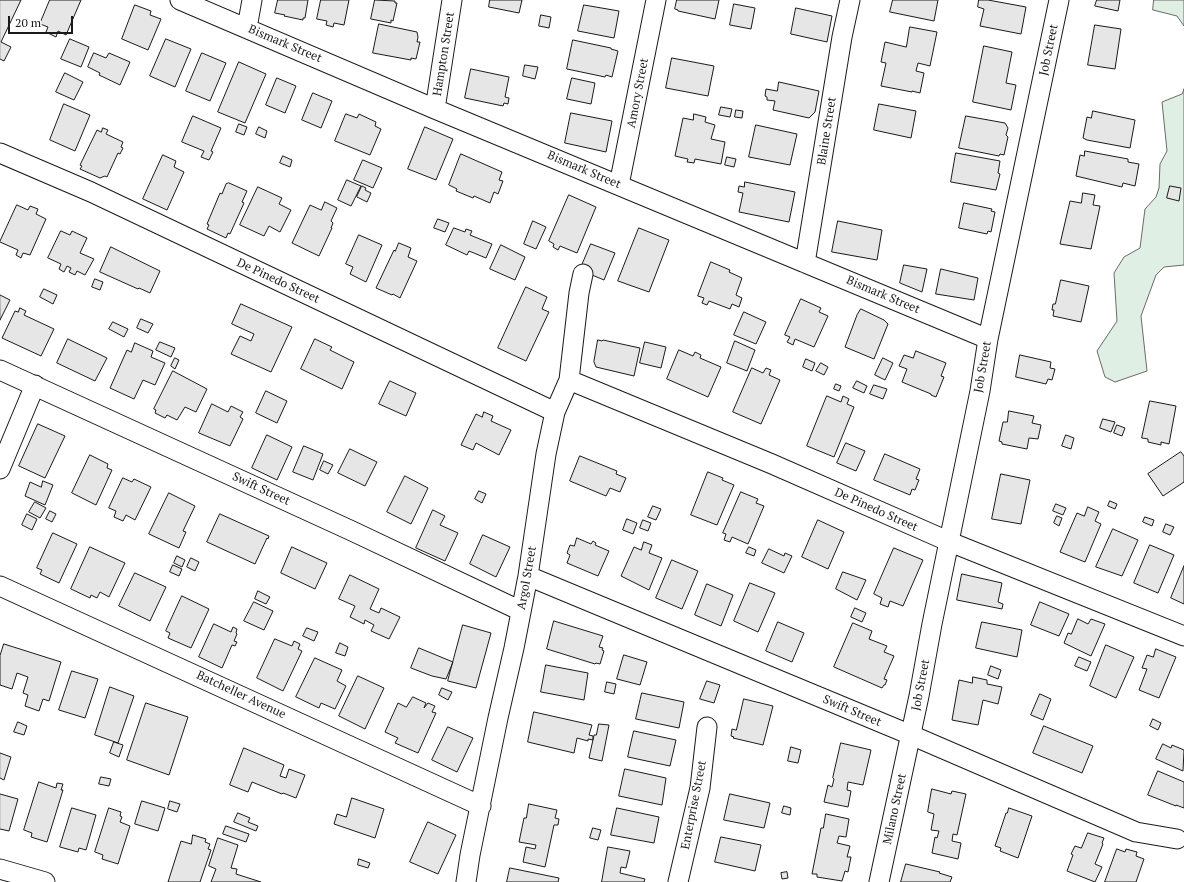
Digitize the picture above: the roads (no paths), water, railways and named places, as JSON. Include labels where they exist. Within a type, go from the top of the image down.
[{"type":"street","name":"Bismark Street","points":[[180,0],[435,109],[988,339]]},
{"type":"street","points":[[247,28],[252,0]]},
{"type":"street","name":"Hampton Street","points":[[435,109],[452,0]]},
{"type":"street","name":"Amory Street","points":[[619,185],[656,0]]},
{"type":"street","name":"Blaine Street","points":[[805,263],[842,37],[850,0]]},
{"type":"street","name":"Job Street","points":[[911,735],[980,391],[988,339],[1059,0]]},
{"type":"street","name":"De Pinedo Street","points":[[0,153],[92,192],[555,412]]},
{"type":"street","name":"Argol Street","points":[[466,882],[470,855],[528,576],[555,412],[569,380],[579,293],[583,274]]},
{"type":"street","name":"Swift Street","points":[[0,370],[352,530],[521,611]]},
{"type":"street","name":"De Pinedo Street","points":[[569,380],[765,461],[950,542],[1184,636]]},
{"type":"street","points":[[0,469],[35,385]]},
{"type":"street","name":"Swift Street","points":[[528,576],[911,735],[1136,832],[1177,839]]},
{"type":"street","name":"Batcheller Avenue","points":[[0,586],[481,806]]},
{"type":"street","name":"Enterprise Street","points":[[678,882],[700,788],[707,727]]},
{"type":"street","name":"Milano Street","points":[[878,882],[911,735]]},
{"type":"street","points":[[0,869],[45,882]]}]
